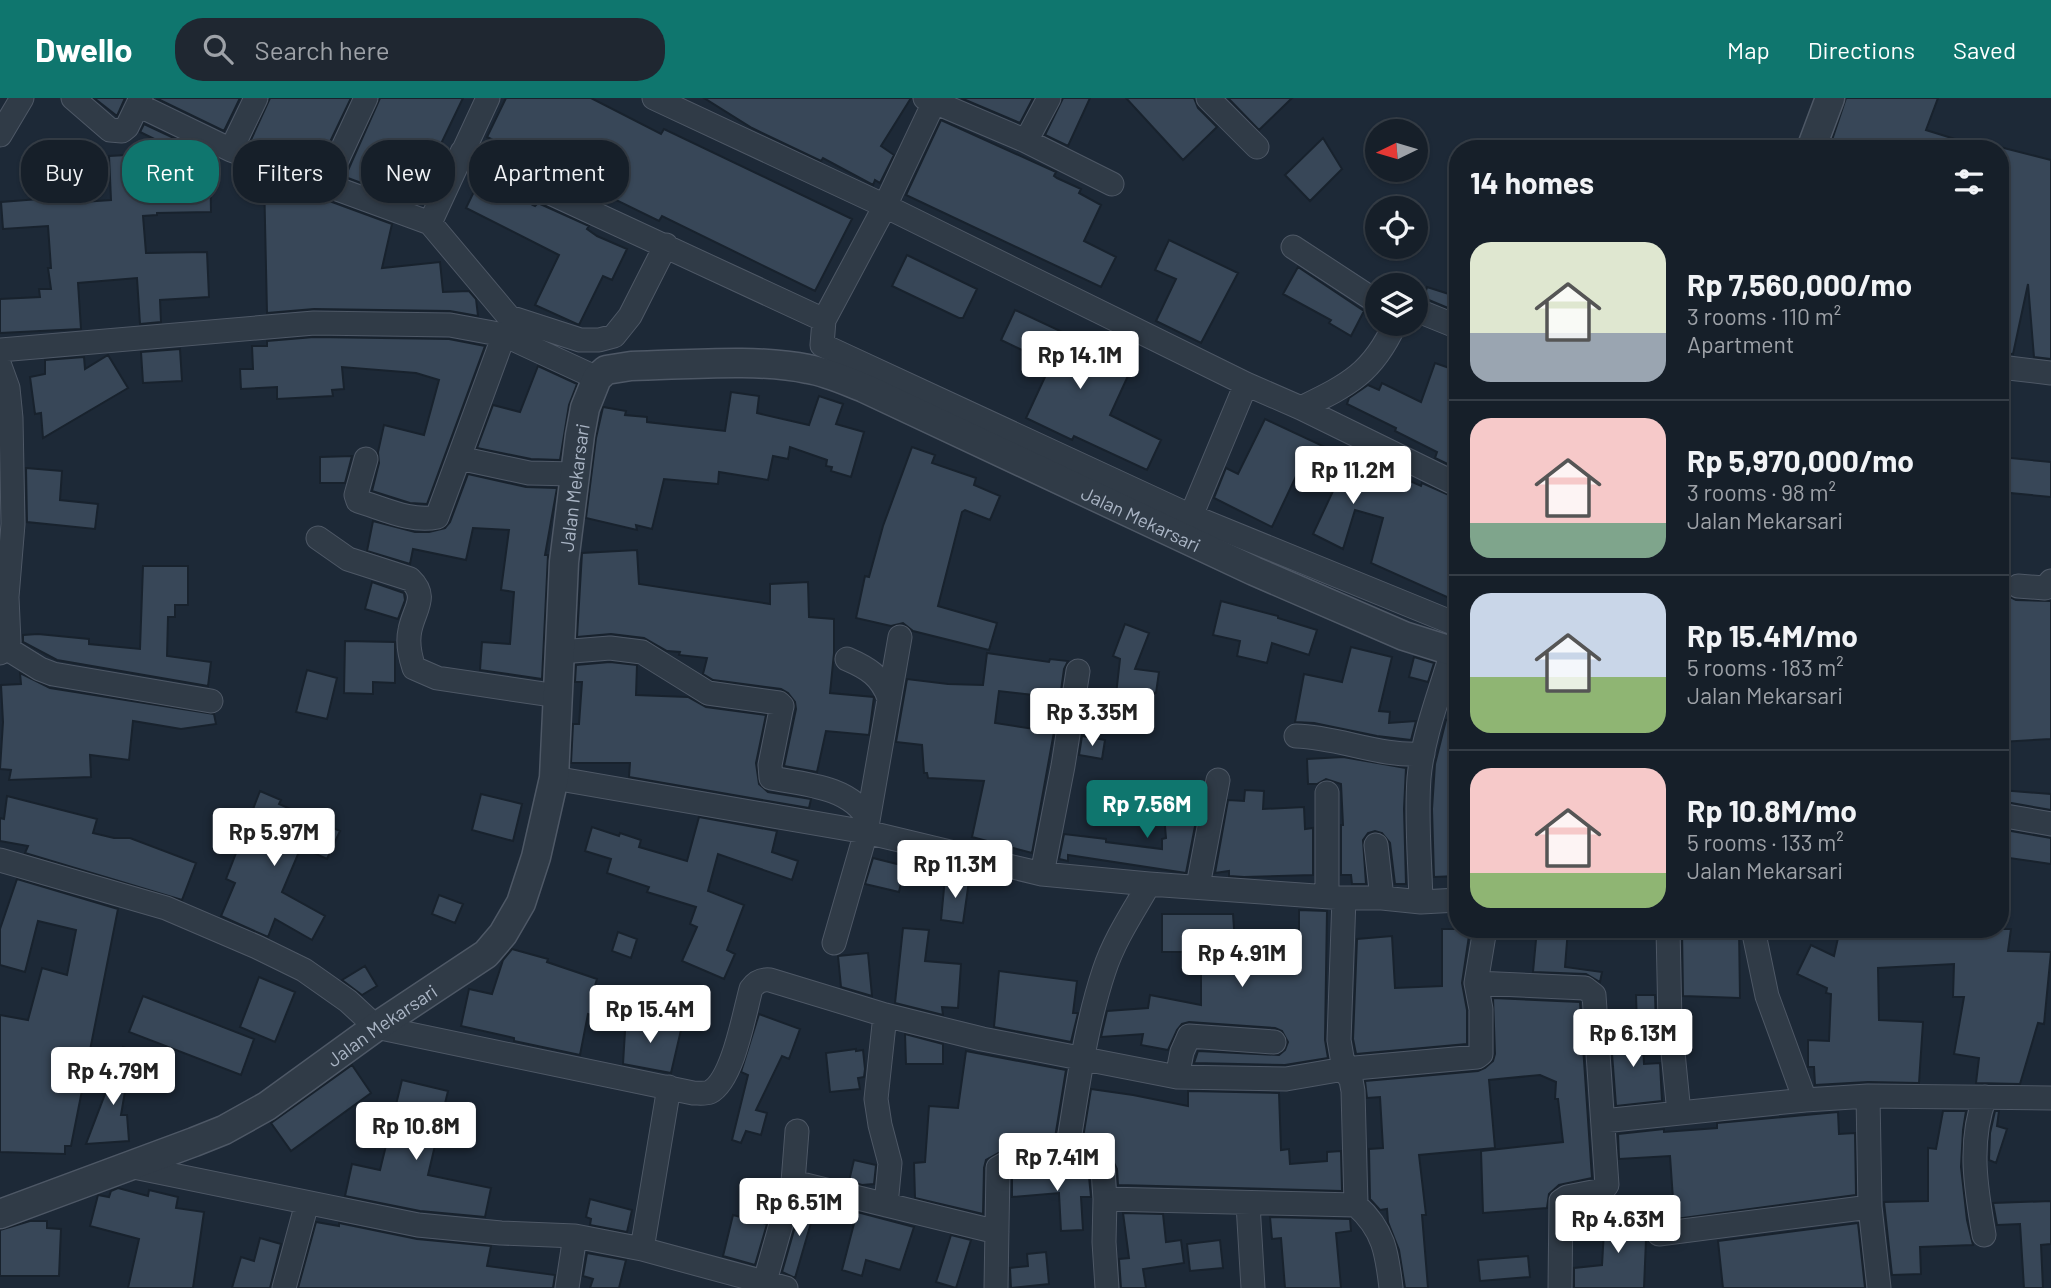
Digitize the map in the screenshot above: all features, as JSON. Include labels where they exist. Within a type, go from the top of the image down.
[{"type":"street","points":[[0,135],[22,98]]},
{"type":"street","points":[[72,98],[116,132],[127,127],[140,102],[231,150],[256,98]]},
{"type":"street","points":[[346,140],[366,98]]},
{"type":"street","points":[[430,223],[488,98]]},
{"type":"street","points":[[654,98],[885,206],[1449,481]]},
{"type":"street","points":[[1026,141],[1049,98]]},
{"type":"street","points":[[1208,98],[1258,147]]},
{"type":"street","points":[[1814,140],[1830,98]]},
{"type":"street","points":[[1112,184],[1026,141],[932,100],[885,206],[824,320],[822,345],[1191,516],[1449,621]]},
{"type":"street","points":[[463,152],[824,320]]},
{"type":"street","points":[[347,192],[430,223],[509,317],[580,340],[598,340],[614,336],[630,316],[666,245]]},
{"type":"street","points":[[1293,247],[1365,294]]},
{"type":"street","points":[[1428,315],[1449,323]]},
{"type":"street","points":[[0,350],[314,323],[450,326],[504,335],[597,378]]},
{"type":"street","points":[[366,459],[356,495],[358,501],[407,516],[438,517],[504,335]]},
{"type":"street","points":[[1301,408],[1342,388],[1367,369],[1389,336]]},
{"type":"street","name":"Jalan Mekarsari","points":[[0,1214],[224,1130],[267,1106],[376,1027],[486,954],[503,934],[521,903],[536,856],[554,778],[564,562],[575,474],[585,408],[597,378],[606,370],[617,367],[749,365],[809,369],[838,378],[1254,571],[1404,636],[1449,651]]},
{"type":"street","points":[[0,366],[8,388],[13,487],[7,597],[9,642],[3,650],[53,674],[211,701]]},
{"type":"street","points":[[2009,368],[2051,373]]},
{"type":"street","points":[[1191,516],[1246,384]]},
{"type":"street","points":[[459,458],[529,473],[575,474]]},
{"type":"street","points":[[318,538],[348,559],[411,579],[418,586],[420,596],[409,631],[409,655],[414,668],[437,678],[558,696]]},
{"type":"street","points":[[2018,586],[2045,589],[2051,581]]},
{"type":"street","points":[[834,943],[867,826],[900,637]]},
{"type":"street","points":[[560,652],[610,648],[642,652],[708,693],[779,703],[782,706],[770,765],[771,778],[839,794],[863,810],[867,826]]},
{"type":"street","points":[[847,659],[872,671],[881,680],[889,698]]},
{"type":"street","points":[[1042,874],[1078,671]]},
{"type":"street","points":[[1422,902],[1419,776],[1423,754],[1449,672]]},
{"type":"street","points":[[1296,736],[1319,738],[1393,754],[1423,754]]},
{"type":"street","points":[[554,778],[867,826],[1042,874],[1336,897],[1422,902],[1449,900]]},
{"type":"street","points":[[1198,886],[1218,780]]},
{"type":"street","points":[[1327,793],[1336,897],[1339,1040],[1344,1069],[1351,1080],[1353,1091],[1356,1205],[1377,1229],[1386,1248],[1391,1288]]},
{"type":"street","points":[[2009,817],[2051,824]]},
{"type":"street","points":[[1376,845],[1382,898]]},
{"type":"street","points":[[0,860],[166,908],[257,947],[304,970],[348,1001],[376,1027],[705,1093],[713,1091],[722,1080],[732,1058],[751,989],[763,979],[885,1015],[982,1039],[1178,1077],[1286,1079],[1344,1069],[1477,1057],[1481,1054],[1482,1039],[1481,1009],[1476,983],[1484,938]]},
{"type":"street","points":[[1066,1157],[1092,1014],[1105,968],[1149,884]]},
{"type":"street","points":[[1668,938],[1670,1022],[1679,1113]]},
{"type":"street","points":[[1755,938],[1767,996],[1805,1100]]},
{"type":"street","points":[[1476,983],[1562,986],[1585,988],[1593,992],[1607,1188],[1567,1197],[1560,1203],[1560,1288]]},
{"type":"street","points":[[885,1015],[876,1099],[890,1163],[886,1205]]},
{"type":"street","points":[[1178,1077],[1182,1052],[1189,1035],[1274,1042]]},
{"type":"street","points":[[642,1249],[669,1087]]},
{"type":"street","points":[[1603,1121],[1868,1096],[2051,1098]]},
{"type":"street","points":[[1868,1096],[1870,1207],[1879,1288]]},
{"type":"street","points":[[1984,1235],[1976,1190],[1975,1143],[1985,1097]]},
{"type":"street","points":[[129,1166],[418,1225],[501,1233],[575,1236],[642,1249],[775,1284],[793,1182],[797,1131]]},
{"type":"street","points":[[996,1288],[998,1168],[1014,1159],[1088,1157],[1103,1171],[1107,1288]]},
{"type":"street","points":[[793,1182],[997,1232]]},
{"type":"street","points":[[1105,1199],[1356,1205]]},
{"type":"street","points":[[284,1288],[307,1203]]},
{"type":"street","points":[[1248,1204],[1253,1288]]},
{"type":"street","points":[[1659,1234],[1870,1207]]},
{"type":"street","points":[[567,1288],[575,1236]]},
{"type":"building","points":[[94,98],[125,98],[117,116]]},
{"type":"building","points":[[156,98],[240,98],[224,131]]},
{"type":"building","points":[[270,98],[351,98],[331,140],[251,140]]},
{"type":"building","points":[[380,98],[463,98],[443,140],[361,140]]},
{"type":"building","points":[[506,98],[591,98],[661,134],[664,129],[852,219],[815,291],[662,216],[659,221],[622,203],[629,203],[629,140],[493,140],[487,137]]},
{"type":"building","points":[[704,98],[911,98],[881,146],[894,155],[880,183],[875,180],[873,185],[823,158],[821,161],[752,128]]},
{"type":"building","points":[[961,98],[1033,98],[1020,123]]},
{"type":"building","points":[[1063,98],[1090,98],[1068,146],[1045,135]]},
{"type":"building","points":[[1126,98],[1194,98],[1198,108],[1217,127],[1183,160]]},
{"type":"building","points":[[1228,98],[1292,98],[1259,130]]},
{"type":"building","points":[[1846,98],[1938,98],[1926,130],[1958,140],[1832,140]]},
{"type":"building","points":[[941,120],[1056,172],[1054,176],[1081,189],[1079,193],[1101,205],[1084,241],[1116,257],[1101,287],[906,195]]},
{"type":"building","points":[[144,124],[178,140],[156,140],[140,132]]},
{"type":"building","points":[[1323,138],[1342,169],[1310,201],[1285,175]]},
{"type":"building","points":[[361,141],[361,183],[347,178]]},
{"type":"building","points":[[2009,149],[2051,160],[2051,359],[2034,357],[2028,284],[2013,354],[2009,354]]},
{"type":"building","points":[[122,155],[122,203],[211,203],[211,212],[157,213],[143,216],[146,253],[207,252],[209,297],[160,300],[161,322],[140,324],[137,278],[78,283],[81,329],[0,333],[0,299],[40,297],[39,289],[51,289],[48,226],[3,229],[1,202],[108,203],[111,200],[109,156]]},
{"type":"building","points":[[469,202],[529,203],[535,206],[538,203],[589,226],[587,229],[597,236],[627,249],[612,280],[603,276],[579,325],[535,305],[559,255],[466,208]]},
{"type":"building","points":[[265,203],[335,203],[392,224],[382,268],[440,262],[443,292],[469,291],[476,299],[478,316],[450,311],[314,309],[267,313]]},
{"type":"building","points":[[1169,240],[1238,273],[1201,343],[1156,321],[1176,279],[1155,270]]},
{"type":"building","points":[[907,255],[977,289],[963,318],[892,286]]},
{"type":"building","points":[[1298,267],[1364,311],[1351,336],[1329,323],[1331,320],[1283,294]]},
{"type":"building","points":[[1428,287],[1449,294],[1448,308],[1428,300]]},
{"type":"building","points":[[1015,310],[1133,365],[1110,415],[1161,440],[1147,470],[1074,436],[1072,440],[1026,418],[1051,364],[1001,340]]},
{"type":"building","points":[[314,337],[449,339],[485,346],[427,504],[410,503],[372,491],[384,425],[424,435],[439,380],[416,373],[342,367],[344,389],[332,390],[333,396],[277,399],[277,387],[241,389],[240,369],[253,369],[252,346],[267,346],[267,341]]},
{"type":"building","points":[[180,349],[182,381],[143,383],[141,352]]},
{"type":"building","points":[[108,355],[128,388],[43,438],[41,413],[35,414],[30,377],[45,374],[45,360],[84,357],[85,369]]},
{"type":"building","points":[[1435,363],[1449,368],[1449,465],[1435,458],[1437,452],[1347,404],[1349,398],[1368,385],[1379,390],[1382,383],[1421,402]]},
{"type":"building","points":[[538,366],[577,384],[569,405],[560,460],[531,459],[477,448],[493,405],[520,412]]},
{"type":"building","points":[[731,392],[759,396],[757,413],[809,425],[819,396],[843,404],[836,424],[864,432],[851,477],[831,471],[832,467],[826,466],[827,460],[790,447],[788,459],[773,456],[768,480],[719,472],[718,484],[664,479],[652,529],[636,525],[637,530],[586,518],[596,438],[603,407],[626,411],[625,415],[647,417],[647,422],[725,431]]},
{"type":"building","points":[[1265,419],[1408,486],[1410,481],[1421,486],[1422,483],[1449,495],[1449,598],[1371,563],[1383,518],[1355,510],[1343,549],[1313,534],[1334,489],[1298,472],[1272,527],[1214,498],[1226,468],[1238,474]]},
{"type":"building","points":[[912,447],[935,455],[932,463],[976,478],[974,485],[1000,496],[990,520],[965,510],[962,512],[938,606],[997,623],[989,650],[913,631],[903,623],[891,626],[856,618],[865,576],[869,577],[883,526]]},
{"type":"building","points":[[352,456],[345,483],[320,483],[320,457]]},
{"type":"building","points":[[2009,458],[2051,462],[2051,497],[2009,493]]},
{"type":"building","points":[[26,468],[62,471],[60,500],[98,504],[95,529],[27,522]]},
{"type":"building","points":[[468,474],[526,487],[557,488],[545,555],[548,555],[542,679],[480,670],[482,642],[510,644],[514,592],[501,590],[509,530],[473,528],[466,560],[413,549],[410,564],[367,551],[373,521],[415,532],[445,528],[450,522]]},
{"type":"building","points":[[637,550],[639,584],[770,604],[770,584],[808,582],[809,617],[834,619],[830,693],[874,697],[869,735],[826,731],[817,772],[784,766],[796,709],[795,702],[788,693],[781,689],[713,680],[703,674],[707,658],[679,655],[680,652],[667,651],[644,638],[611,634],[577,637],[582,553]]},
{"type":"building","points":[[143,566],[188,566],[188,605],[175,605],[175,617],[168,617],[167,656],[211,662],[208,686],[57,660],[23,642],[23,635],[38,634],[89,639],[89,644],[140,649]]},
{"type":"building","points":[[372,582],[404,593],[405,600],[398,619],[365,609]]},
{"type":"building","points":[[2009,596],[2016,600],[2051,601],[2051,739],[2009,741]]},
{"type":"building","points":[[1221,601],[1278,616],[1317,630],[1309,655],[1272,643],[1267,663],[1237,656],[1240,641],[1213,635]]},
{"type":"building","points":[[1125,624],[1149,633],[1135,669],[1159,672],[1156,693],[1146,692],[1144,708],[1115,704],[1120,659],[1113,656]]},
{"type":"building","points":[[345,641],[395,642],[395,683],[373,682],[373,694],[344,693]]},
{"type":"building","points":[[1351,647],[1392,657],[1379,711],[1390,712],[1389,723],[1416,721],[1411,740],[1295,722],[1304,674],[1342,682]]},
{"type":"building","points":[[987,653],[1049,662],[1050,659],[1068,661],[1064,669],[1060,698],[999,691],[995,723],[1054,732],[1032,853],[972,837],[984,781],[928,778],[927,773],[924,773],[922,745],[896,742],[907,679],[983,685]]},
{"type":"building","points":[[1414,657],[1434,663],[1428,682],[1409,677]]},
{"type":"building","points":[[610,662],[637,665],[636,695],[688,697],[706,707],[766,715],[756,763],[759,784],[768,792],[811,799],[809,808],[629,777],[630,763],[571,763],[573,724],[579,724],[582,682],[575,682],[576,665]]},
{"type":"building","points":[[307,670],[337,678],[327,719],[296,712]]},
{"type":"building","points":[[20,673],[50,688],[214,714],[216,724],[181,729],[133,721],[129,760],[90,755],[91,777],[9,780],[11,770],[0,769],[3,722],[1,685],[21,684]]},
{"type":"building","points":[[1446,720],[1449,720],[1449,876],[1434,877],[1432,809],[1435,764]]},
{"type":"building","points":[[1082,736],[1105,740],[1102,759],[1079,755]]},
{"type":"building","points":[[1343,757],[1406,768],[1406,884],[1395,884],[1390,843],[1382,833],[1375,831],[1368,833],[1363,840],[1366,884],[1352,884],[1351,875],[1341,875],[1341,784],[1326,779],[1317,784],[1308,784],[1307,759]]},
{"type":"building","points":[[1190,789],[1191,800],[1200,800],[1186,873],[1068,855],[1068,861],[1059,859],[1064,834],[1162,849],[1162,839],[1166,838],[1162,792]]},
{"type":"building","points":[[1245,790],[1264,791],[1263,809],[1304,807],[1305,829],[1313,828],[1313,875],[1244,877],[1229,876],[1229,871],[1215,873],[1228,800],[1244,801]]},
{"type":"building","points":[[260,791],[281,800],[279,804],[340,831],[327,859],[301,847],[282,892],[325,916],[312,940],[275,919],[268,937],[221,916],[235,883],[226,879]]},
{"type":"building","points":[[2009,791],[2051,794],[2051,810],[2009,803]]},
{"type":"building","points":[[481,794],[522,804],[513,841],[472,830]]},
{"type":"building","points":[[7,796],[97,819],[93,833],[114,838],[130,838],[196,863],[182,900],[25,853],[28,846],[0,841],[0,818],[4,819]]},
{"type":"building","points":[[699,817],[777,831],[772,852],[798,861],[792,880],[718,854],[708,891],[744,905],[727,950],[735,954],[724,979],[682,961],[697,927],[690,924],[696,907],[647,892],[649,887],[607,873],[611,859],[585,851],[592,827],[641,840],[639,847],[687,861]]},
{"type":"building","points":[[2009,831],[2051,838],[2051,864],[2009,858]]},
{"type":"building","points":[[873,858],[905,866],[899,892],[865,884]]},
{"type":"building","points":[[945,878],[969,881],[963,923],[941,920]]},
{"type":"building","points":[[17,879],[118,909],[71,1146],[65,1146],[65,1154],[0,1152],[0,1015],[28,1020],[42,968],[67,975],[76,930],[38,921],[25,972],[0,965],[0,929]]},
{"type":"building","points":[[439,895],[463,904],[455,923],[432,914]]},
{"type":"building","points":[[1299,910],[1327,911],[1325,1040],[1328,1058],[1285,1065],[1194,1063],[1198,1051],[1279,1055],[1288,1042],[1282,1031],[1275,1028],[1189,1022],[1182,1024],[1177,1030],[1168,1050],[1141,1045],[1143,1034],[1101,1037],[1107,1011],[1148,1008],[1150,995],[1201,1005],[1201,952],[1162,952],[1162,914],[1233,914],[1235,943],[1299,939]]},
{"type":"building","points":[[903,928],[929,930],[925,961],[961,964],[958,1008],[942,1007],[943,1015],[895,1003]]},
{"type":"building","points":[[1442,929],[1449,929],[1449,938],[1469,938],[1462,983],[1467,1010],[1467,1044],[1356,1054],[1353,1039],[1357,939],[1392,936],[1395,988],[1442,986]]},
{"type":"building","points":[[2009,929],[2011,929],[2008,951],[2051,952],[2044,1024],[2038,1023],[2020,1084],[1976,1083],[1979,1058],[1954,1054],[1964,997],[1953,997],[1954,964],[1878,968],[1879,1020],[1923,1022],[1919,1083],[1815,1085],[1814,1067],[1808,1067],[1808,1040],[1829,1041],[1831,994],[1826,993],[1827,988],[1797,974],[1811,945],[1834,956],[1838,938],[2009,938]]},
{"type":"building","points":[[618,932],[637,939],[631,958],[612,951]]},
{"type":"building","points":[[1536,938],[1567,938],[1565,967],[1602,972],[1600,982],[1586,974],[1533,972]]},
{"type":"building","points":[[1682,938],[1739,938],[1740,998],[1683,996]]},
{"type":"building","points":[[512,949],[548,959],[547,962],[597,979],[593,992],[621,1001],[616,1022],[588,1014],[580,1055],[461,1026],[469,989],[492,994],[503,960]]},
{"type":"building","points":[[868,953],[872,996],[841,987],[838,956]]},
{"type":"building","points":[[365,966],[377,986],[362,995],[342,980]]},
{"type":"building","points":[[999,971],[1077,981],[1073,1013],[1078,1013],[1071,1042],[994,1027]]},
{"type":"building","points":[[259,977],[295,992],[275,1042],[240,1027]]},
{"type":"building","points":[[1636,995],[1655,995],[1656,1024],[1637,1025]]},
{"type":"building","points":[[143,996],[254,1039],[241,1075],[129,1032]]},
{"type":"building","points":[[1493,998],[1580,1002],[1592,1178],[1559,1185],[1549,1194],[1547,1208],[1483,1213],[1481,1151],[1563,1142],[1558,1099],[1555,1099],[1556,1082],[1540,1075],[1489,1080],[1495,1148],[1419,1155],[1426,1215],[1422,1215],[1428,1288],[1405,1288],[1399,1250],[1388,1222],[1387,1209],[1380,1210],[1370,1199],[1369,1149],[1383,1148],[1380,1097],[1367,1098],[1365,1081],[1478,1071],[1485,1068],[1493,1061],[1495,1054]]},
{"type":"building","points":[[759,1014],[800,1029],[789,1059],[782,1056],[756,1110],[767,1113],[761,1135],[746,1131],[741,1143],[732,1140],[748,1075],[741,1072]]},
{"type":"building","points":[[626,1015],[681,1030],[671,1073],[623,1064]]},
{"type":"building","points":[[1642,1026],[1644,1064],[1660,1063],[1662,1101],[1616,1106],[1610,1027]]},
{"type":"building","points":[[905,1034],[943,1044],[943,1064],[906,1064]]},
{"type":"building","points":[[123,1047],[132,1050],[121,1115],[127,1115],[129,1141],[86,1144]]},
{"type":"building","points":[[863,1050],[865,1069],[864,1077],[858,1078],[860,1089],[830,1092],[826,1053]]},
{"type":"building","points":[[966,1051],[1066,1070],[1054,1144],[1013,1145],[986,1160],[983,1214],[915,1198],[914,1163],[925,1162],[929,1106],[958,1108]]},
{"type":"building","points":[[352,1065],[371,1093],[291,1151],[271,1123]]},
{"type":"building","points":[[402,1080],[448,1091],[428,1175],[491,1188],[485,1217],[420,1211],[345,1196],[352,1164],[380,1170]]},
{"type":"building","points":[[1091,1089],[1188,1106],[1188,1091],[1279,1093],[1281,1150],[1289,1149],[1290,1164],[1327,1161],[1327,1152],[1341,1151],[1342,1191],[1118,1185],[1117,1169],[1112,1159],[1096,1147],[1082,1144]]},
{"type":"building","points":[[1943,1111],[1966,1111],[1961,1167],[1967,1220],[1973,1245],[1920,1247],[1921,1274],[1892,1275],[1884,1202],[1928,1201],[1928,1148],[1936,1149]]},
{"type":"building","points":[[1995,1111],[1999,1111],[1997,1126],[2007,1129],[1996,1163],[1989,1160],[1990,1133]]},
{"type":"building","points":[[1838,1112],[1839,1134],[1855,1133],[1856,1195],[1653,1222],[1652,1200],[1673,1199],[1670,1156],[1619,1159],[1618,1134],[1664,1129],[1664,1132],[1717,1128],[1717,1123]]},
{"type":"building","points":[[854,1160],[876,1165],[874,1184],[862,1185],[849,1181]]},
{"type":"building","points":[[1083,1172],[1089,1177],[1091,1197],[1081,1197],[1083,1230],[1061,1231],[1059,1193],[1012,1197],[1012,1176],[1018,1173]]},
{"type":"building","points":[[118,1188],[148,1196],[149,1190],[178,1197],[176,1208],[204,1212],[193,1288],[128,1288],[139,1239],[90,1226],[98,1195],[109,1197],[111,1191]]},
{"type":"building","points":[[590,1199],[632,1210],[627,1232],[590,1225],[591,1219],[586,1217]]},
{"type":"building","points":[[803,1199],[817,1202],[795,1278],[782,1272]]},
{"type":"building","points":[[2051,1201],[2051,1244],[2041,1245],[2043,1288],[2024,1288],[2020,1224],[1997,1225],[1993,1203]]},
{"type":"building","points":[[857,1212],[914,1227],[900,1270],[866,1260],[862,1276],[842,1270]]},
{"type":"building","points":[[1123,1213],[1163,1214],[1166,1242],[1181,1240],[1184,1263],[1143,1269],[1146,1288],[1121,1288],[1119,1259],[1129,1258]]},
{"type":"building","points":[[1605,1213],[1647,1215],[1644,1288],[1574,1288],[1574,1268],[1602,1265]]},
{"type":"building","points":[[733,1215],[767,1224],[755,1265],[723,1256]]},
{"type":"building","points":[[1270,1217],[1350,1219],[1351,1231],[1336,1233],[1341,1288],[1285,1288],[1281,1238],[1272,1239]]},
{"type":"building","points":[[30,1221],[47,1221],[47,1228],[61,1229],[59,1276],[0,1276],[0,1230]]},
{"type":"building","points":[[316,1222],[339,1226],[339,1223],[417,1239],[491,1246],[487,1266],[555,1275],[553,1288],[298,1288]]},
{"type":"building","points":[[1858,1223],[1865,1288],[1723,1288],[1718,1241]]},
{"type":"building","points":[[951,1235],[971,1240],[956,1288],[936,1282]]},
{"type":"building","points":[[260,1238],[281,1244],[270,1288],[232,1288],[241,1257],[254,1261]]},
{"type":"building","points":[[1220,1240],[1223,1268],[1190,1271],[1187,1244]]},
{"type":"building","points":[[1046,1252],[1049,1284],[1011,1288],[1010,1268],[1028,1266],[1027,1254]]},
{"type":"building","points":[[587,1253],[626,1260],[619,1288],[590,1288],[593,1279],[583,1276]]},
{"type":"building","points":[[1528,1256],[1530,1277],[1480,1281],[1478,1260]]}]
